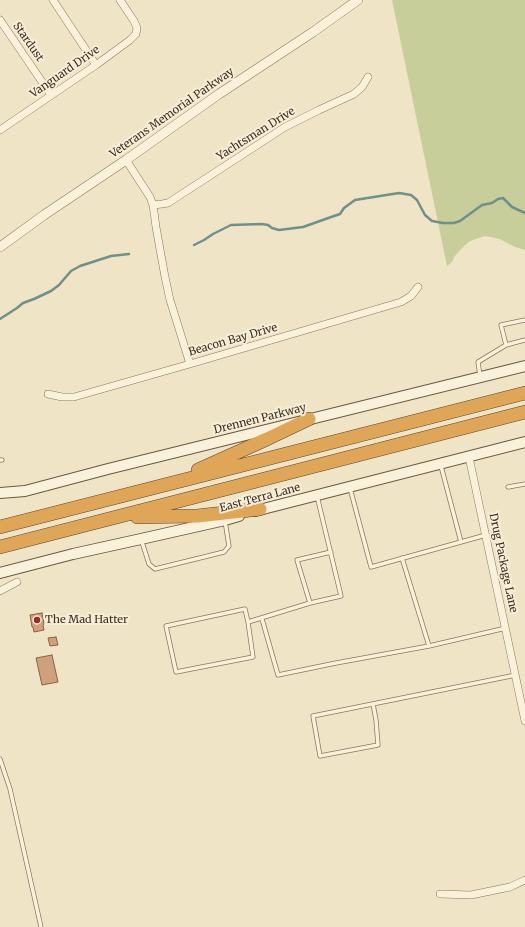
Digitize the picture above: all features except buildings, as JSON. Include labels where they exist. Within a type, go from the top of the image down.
[{"type":"highway","points":[[0,527],[525,393]]},
{"type":"highway","points":[[0,547],[525,412]]},
{"type":"highway","points":[[163,485],[309,419]]},
{"type":"highway","points":[[118,517],[197,516],[260,509]]},
{"type":"main road","name":"Drennen Parkway","points":[[0,494],[25,491],[525,366]]},
{"type":"main road","name":"East Terra Lane","points":[[0,573],[73,554],[225,520],[260,509],[525,442]]},
{"type":"street","points":[[53,0],[96,64]]},
{"type":"street","name":"Vanguard Drive","points":[[0,130],[130,40],[136,34],[137,28],[134,21],[120,0]]},
{"type":"street","name":"Veterans Memorial Parkway","points":[[0,247],[219,94],[358,0]]},
{"type":"street","name":"Stardust","points":[[0,20],[51,95]]},
{"type":"street","name":"Yachtsman Drive","points":[[154,205],[168,203],[285,127],[354,94],[362,87],[368,77]]},
{"type":"street","points":[[126,160],[154,205],[158,243],[170,300],[190,364]]},
{"type":"street","name":"Beacon Bay Drive","points":[[48,394],[62,398],[74,397],[190,364],[401,302],[411,296],[418,287]]},
{"type":"street","name":"Drug Package Lane","points":[[469,457],[525,721]]},
{"type":"street","points":[[0,591],[17,582]]},
{"type":"street","points":[[440,894],[471,895],[510,886],[525,880]]},
{"type":"lane","points":[[506,345],[501,325],[525,320]]},
{"type":"lane","points":[[480,377],[478,362],[506,345],[525,340]]},
{"type":"lane","points":[[441,464],[461,542]]},
{"type":"lane","points":[[508,487],[525,484]]},
{"type":"lane","points":[[350,487],[370,567],[486,535]]},
{"type":"lane","points":[[248,622],[262,619],[310,603],[341,596],[317,495]]},
{"type":"lane","points":[[141,539],[148,564],[155,569],[224,552],[229,546],[225,520]]},
{"type":"lane","points":[[310,603],[297,560],[331,552]]},
{"type":"lane","points":[[402,558],[429,646]]},
{"type":"lane","points":[[245,609],[248,622],[253,657],[176,672],[166,626],[245,609]]},
{"type":"lane","points":[[262,619],[278,675],[429,646],[506,628]]},
{"type":"lane","points":[[373,704],[378,745],[320,756],[313,716],[516,675]]},
{"type":"lane","points":[[0,759],[10,789],[41,927]]},
{"type":"green space","points":[[392,0],[525,0],[525,250],[515,247],[500,239],[485,236],[470,241],[461,249],[454,257],[452,262],[447,266]]},
{"type":"waterway","points":[[194,245],[231,225],[262,224],[279,230],[303,227],[340,214],[344,208],[355,200],[399,193],[411,195],[417,200],[425,215],[432,221],[443,223],[454,223],[460,221],[482,205],[492,203],[503,198],[512,207],[525,213]]},
{"type":"waterway","points":[[0,319],[23,303],[51,291],[59,285],[71,271],[80,266],[111,256],[129,254]]},
{"type":"place","name":"The Mad Hatter","points":[[37,620]]}]
